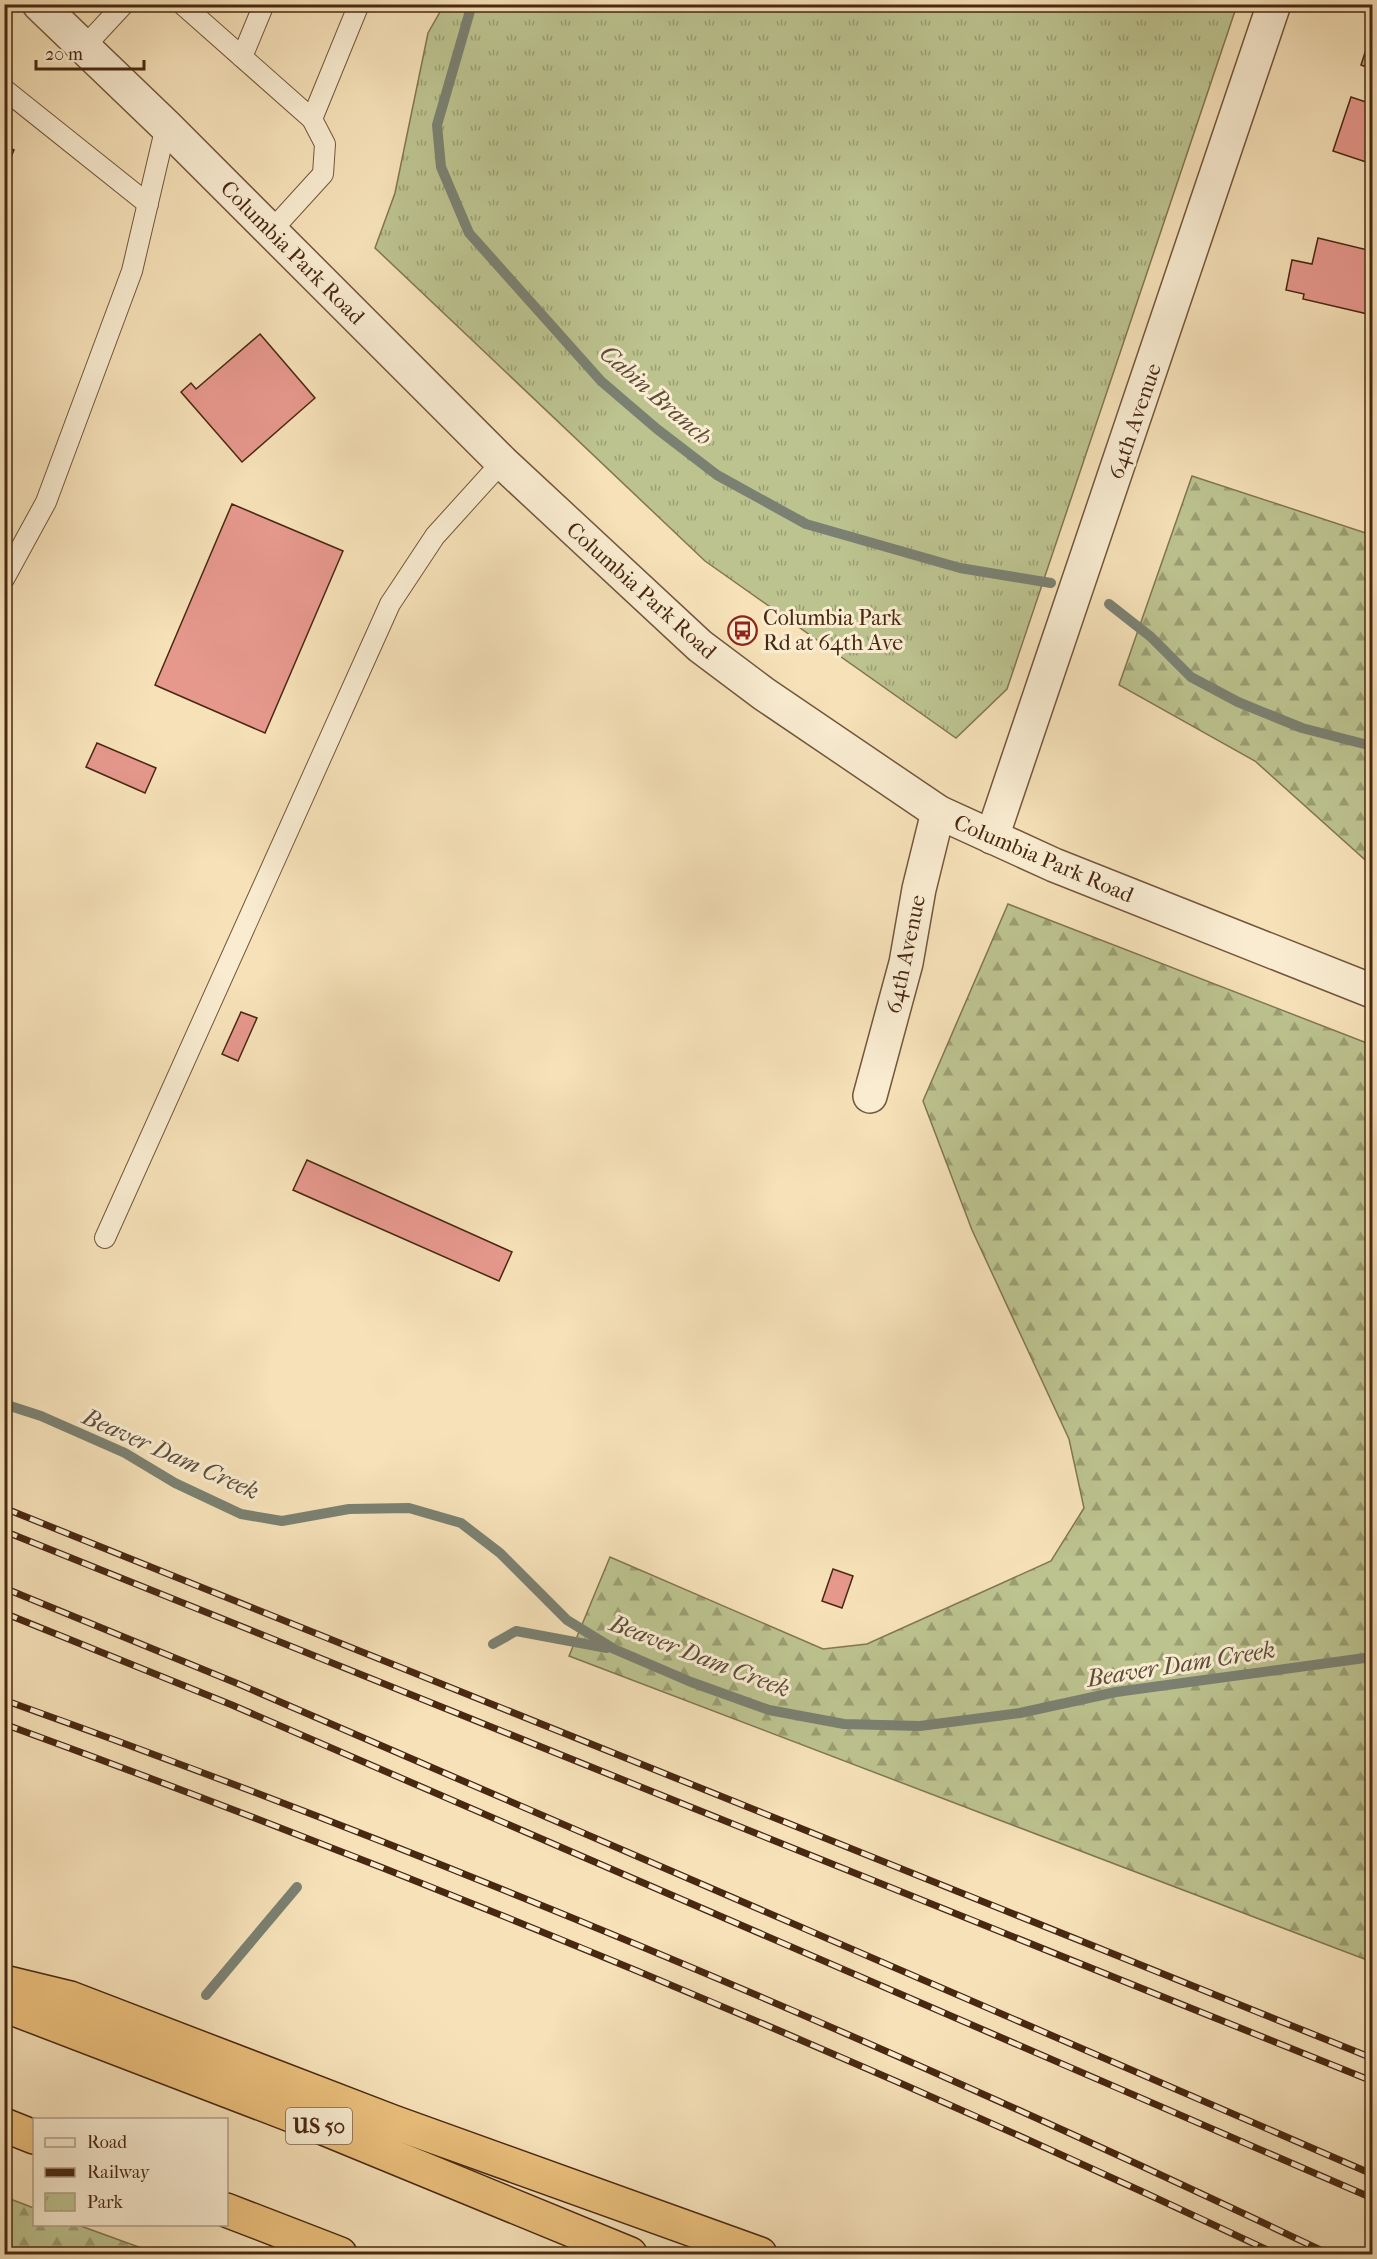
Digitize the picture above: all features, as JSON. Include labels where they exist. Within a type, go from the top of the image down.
[{"type":"highway","points":[[4,1982],[70,1998],[393,2122],[760,2254]]},
{"type":"highway","name":"US 50","points":[[4,2005],[304,2120],[630,2254]]},
{"type":"highway","points":[[4,2126],[33,2137]]},
{"type":"highway","points":[[228,2211],[340,2254]]},
{"type":"street","name":"Columbia Park Road","points":[[39,4],[85,46],[272,230],[502,462],[700,646],[764,694],[938,812],[992,837],[1372,991]]},
{"type":"street","name":"64th Avenue","points":[[992,837],[1274,4]]},
{"type":"street","name":"64th Avenue","points":[[870,1096],[906,963],[919,889],[938,812]]},
{"type":"lane","points":[[85,46],[124,4]]},
{"type":"lane","points":[[182,4],[312,119],[325,144],[324,174],[272,230]]},
{"type":"lane","points":[[242,57],[264,4]]},
{"type":"lane","points":[[312,119],[359,4]]},
{"type":"lane","points":[[4,89],[148,204]]},
{"type":"lane","points":[[4,579],[46,502],[132,271],[166,126]]},
{"type":"lane","points":[[105,1238],[390,604],[435,536],[502,462]]},
{"type":"green space","points":[[444,5],[1237,5],[1007,689],[956,738],[705,561],[375,248],[395,193],[428,33]]},
{"type":"green space","points":[[1192,476],[1372,535],[1372,866],[1255,761],[1119,685]]},
{"type":"green space","points":[[1008,904],[1372,1045],[1372,1962],[569,1656],[610,1557],[823,1649],[867,1644],[1051,1561],[1084,1508],[1069,1439],[972,1230],[923,1101]]},
{"type":"green space","points":[[5,2197],[33,2208],[33,2226],[81,2226],[158,2254],[5,2254]]},
{"type":"building","points":[[1372,31],[1372,69],[1361,65]]},
{"type":"building","points":[[1351,97],[1372,104],[1372,164],[1333,151]]},
{"type":"building","points":[[4,146],[14,150],[4,173]]},
{"type":"building","points":[[1318,238],[1372,251],[1372,315],[1303,299],[1304,294],[1286,290],[1292,260],[1312,264]]},
{"type":"building","points":[[260,334],[315,398],[242,462],[181,392],[191,383],[196,389]]},
{"type":"building","points":[[232,504],[343,551],[265,733],[155,685]]},
{"type":"building","points":[[97,743],[156,768],[145,793],[86,767]]},
{"type":"building","points":[[241,1012],[257,1018],[238,1061],[222,1054]]},
{"type":"building","points":[[307,1160],[512,1252],[499,1281],[293,1190]]},
{"type":"building","points":[[833,1569],[853,1576],[842,1608],[822,1601]]},
{"type":"waterway","name":"Cabin Branch","points":[[472,4],[437,125],[441,167],[469,233],[601,381],[657,429],[717,475],[806,524],[960,568],[1051,583]]},
{"type":"waterway","name":"Cabin Branch","points":[[1109,604],[1151,637],[1191,677],[1238,702],[1302,728],[1372,746]]},
{"type":"waterway","name":"Beaver Dam Creek","points":[[4,1404],[41,1416],[125,1453],[175,1483],[241,1514],[282,1521],[349,1509],[409,1508],[461,1523],[500,1553],[567,1620],[614,1649],[691,1682],[769,1710],[844,1724],[920,1726],[1020,1713],[1116,1692],[1372,1657]]},
{"type":"waterway","points":[[493,1644],[516,1631],[607,1648]]},
{"type":"waterway","points":[[206,1995],[297,1887]]},
{"type":"railway","points":[[4,1508],[1372,2058]]},
{"type":"railway","points":[[4,1531],[1372,2081]]},
{"type":"railway","points":[[4,1588],[241,1685],[1372,2174]]},
{"type":"railway","points":[[4,1613],[232,1705],[1372,2198]]},
{"type":"railway","points":[[4,1700],[341,1826],[674,1960],[1003,2103],[1329,2254]]},
{"type":"railway","points":[[4,1724],[327,1846],[646,1975],[963,2111],[1276,2254]]},
{"type":"place","name":"Columbia Park Rd at 64th Ave","points":[[742,630]]}]
